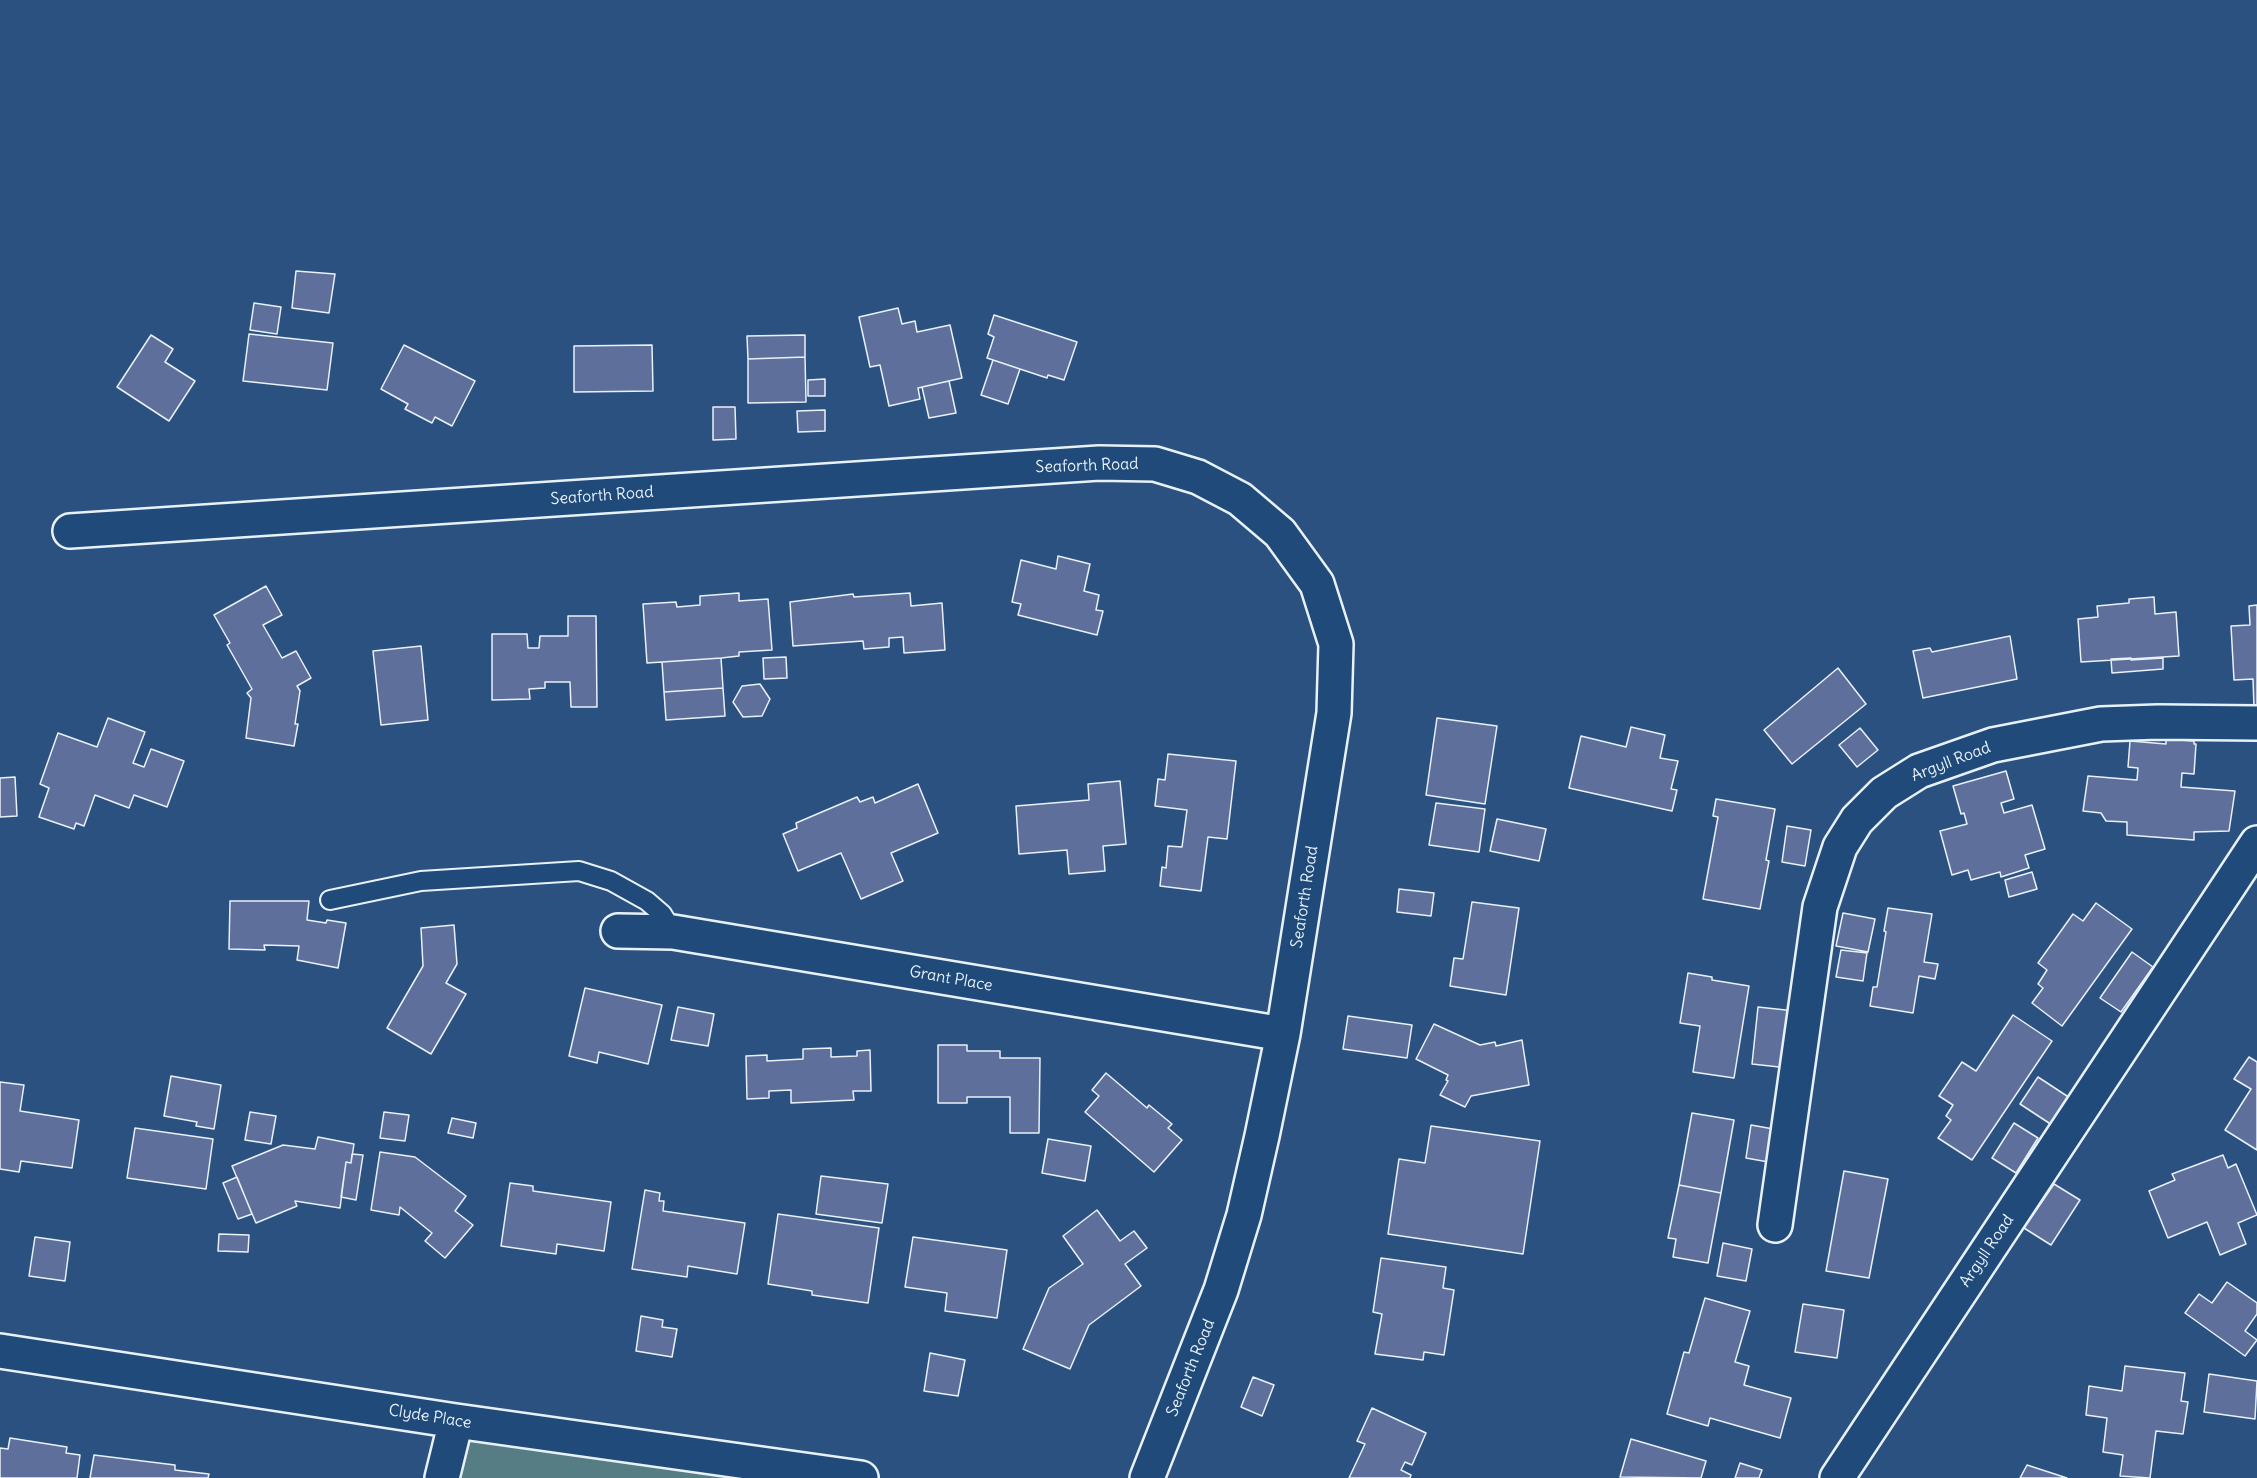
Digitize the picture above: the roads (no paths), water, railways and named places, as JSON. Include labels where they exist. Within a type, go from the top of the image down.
[{"type":"street","name":"Seaforth Road","points":[[70,531],[1099,464],[1155,465],[1198,477],[1240,499],[1280,532],[1317,584],[1336,644],[1334,713],[1283,1034],[1244,1215],[1221,1290],[1147,1478]]},
{"type":"street","name":"Argyll Road","points":[[1775,1225],[1820,907],[1840,848],[1857,820],[1884,793],[1919,771],[1993,745],[2100,724],[2257,723]]},
{"type":"street","name":"Argyll Road","points":[[1837,1478],[2257,843]]},
{"type":"street","name":"Grant Place","points":[[618,931],[673,932],[1283,1034]]},
{"type":"street","name":"Clyde Place","points":[[0,1351],[456,1421],[861,1478]]},
{"type":"street","points":[[442,1478],[456,1421]]},
{"type":"lane","points":[[330,900],[421,881],[579,871],[611,881],[647,901],[662,914],[673,932]]}]
